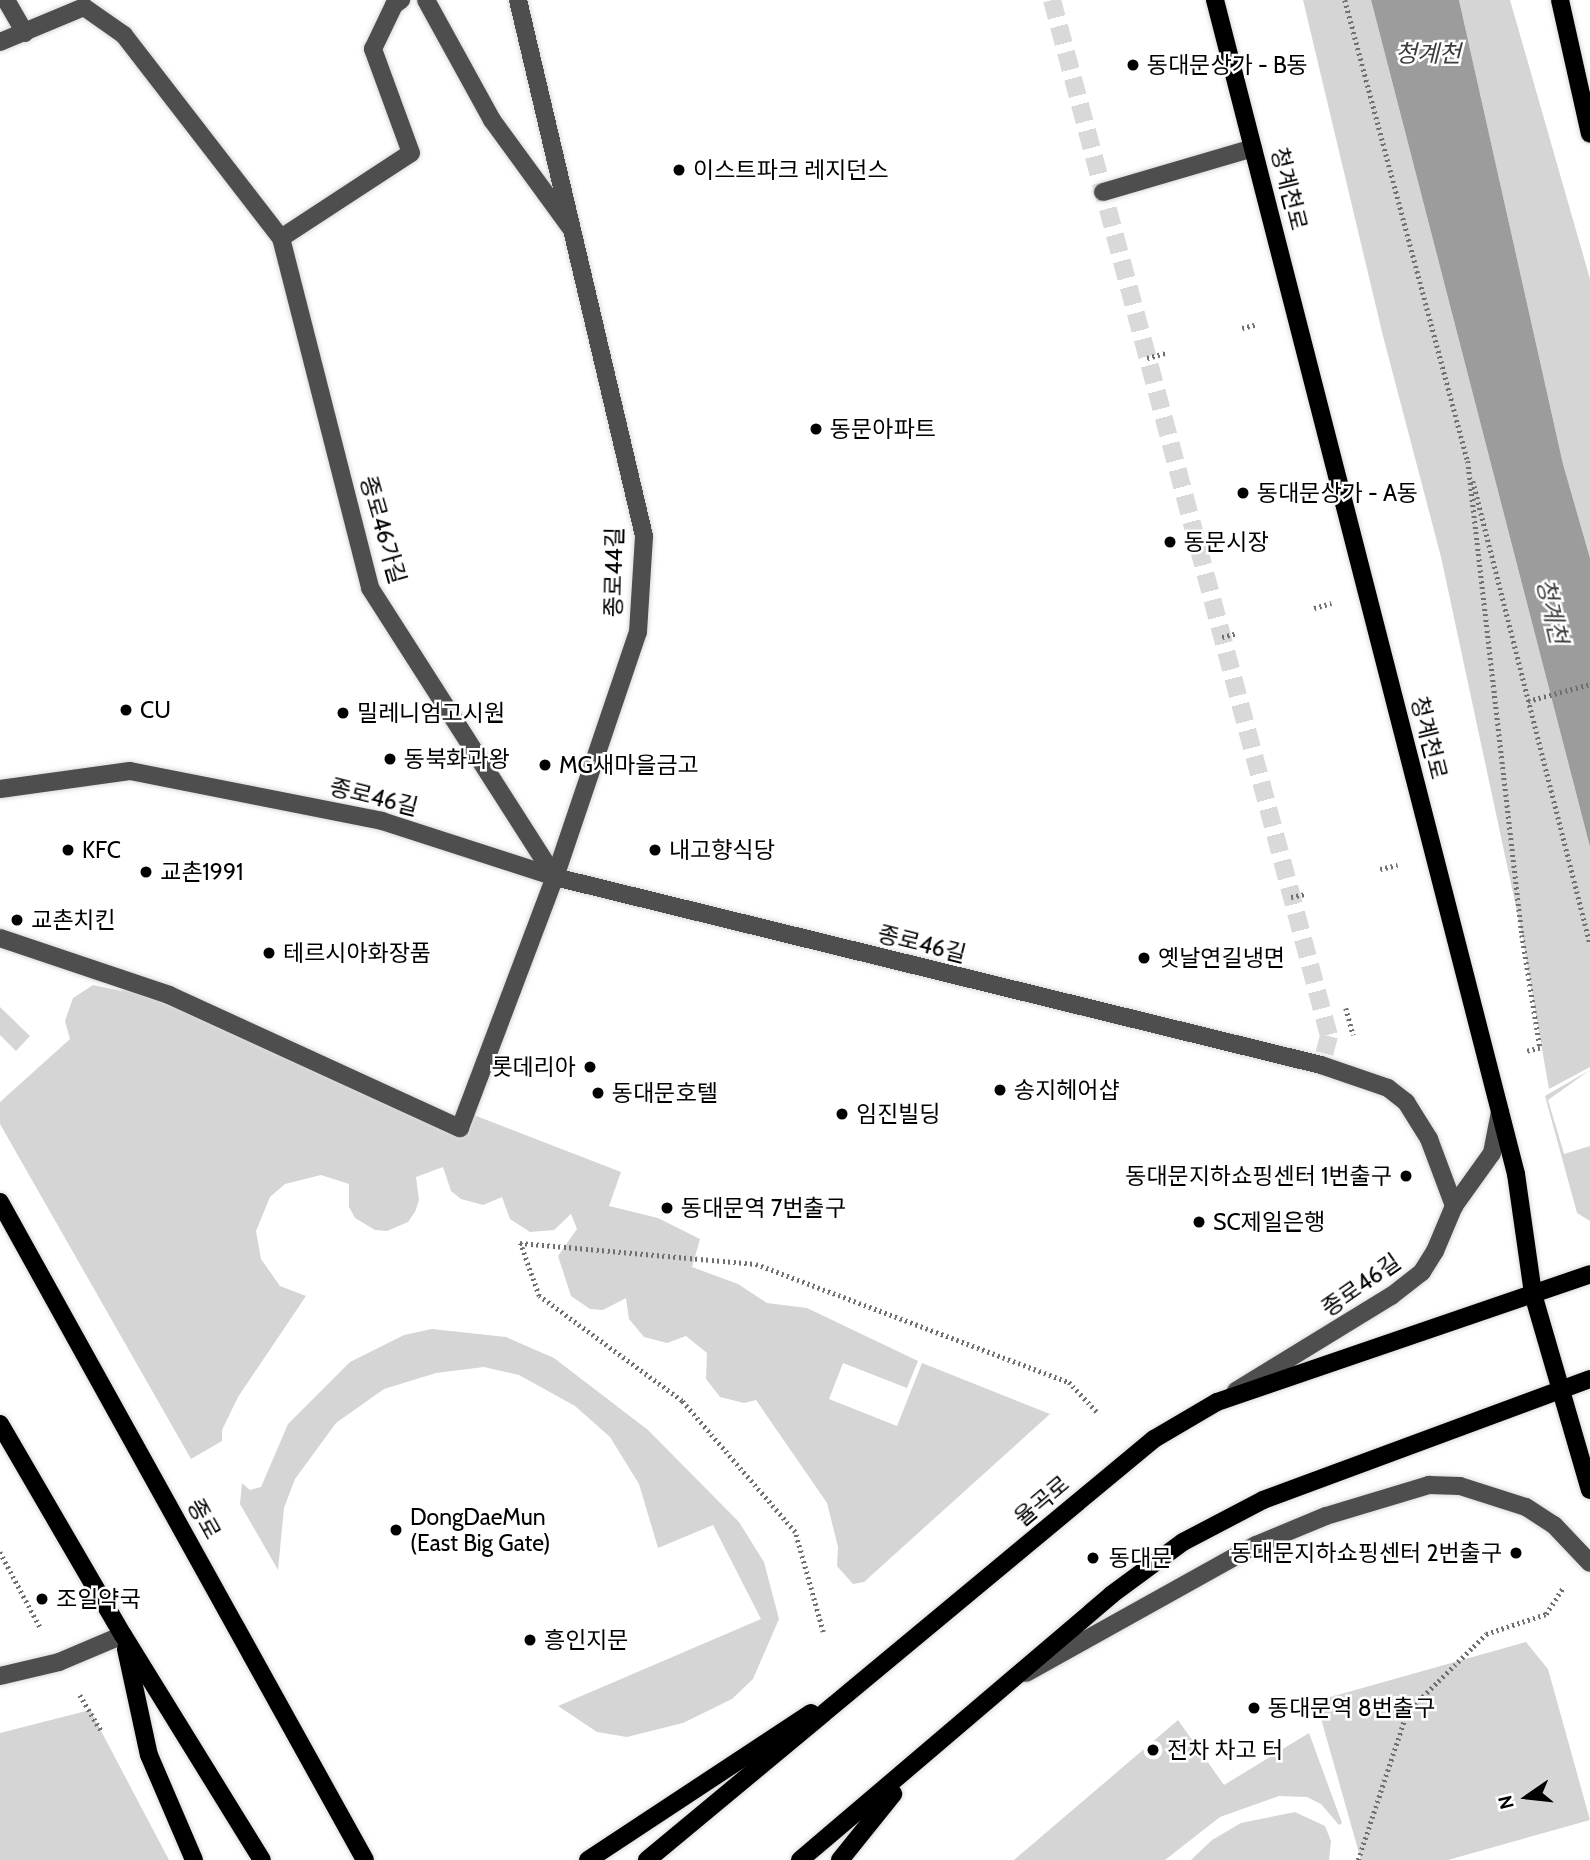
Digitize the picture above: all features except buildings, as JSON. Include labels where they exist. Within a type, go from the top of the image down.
[{"type":"main road","name":"청계천로","points":[[1215,0],[1516,1174],[1533,1294],[1563,1389],[1590,1490]]},
{"type":"main road","points":[[1560,0],[1590,134]]},
{"type":"main road","name":"종로","points":[[0,1202],[365,1860]]},
{"type":"main road","name":"율곡로","points":[[647,1860],[893,1659],[1154,1439],[1217,1402],[1590,1273]]},
{"type":"main road","points":[[800,1860],[1111,1595],[1183,1542],[1263,1500],[1590,1379]]},
{"type":"main road","points":[[0,1424],[123,1636],[262,1860]]},
{"type":"main road","points":[[123,1636],[149,1755],[194,1860]]},
{"type":"main road","points":[[588,1860],[893,1659]]},
{"type":"main road","points":[[841,1860],[929,1750]]},
{"type":"main road","points":[[349,1833],[380,1860]]},
{"type":"street","points":[[0,42],[25,33],[6,0]]},
{"type":"street","points":[[281,238],[411,153],[373,49],[394,5],[401,0]]},
{"type":"street","points":[[426,0],[492,120],[575,234]]},
{"type":"street","name":"종로44길","points":[[0,938],[169,995],[460,1128],[555,877],[638,632],[644,536],[518,0]]},
{"type":"street","name":"종로46가길","points":[[25,33],[84,7],[124,35],[281,238],[370,588],[555,877]]},
{"type":"street","points":[[1103,192],[1253,148]]},
{"type":"street","name":"종로46길","points":[[0,789],[130,771],[382,821],[555,877],[1321,1065],[1388,1088],[1406,1102],[1429,1139],[1454,1206],[1422,1272],[1346,1327],[1217,1402]]},
{"type":"street","points":[[1454,1206],[1492,1153],[1500,1112]]},
{"type":"street","points":[[1004,1685],[1256,1545],[1326,1516],[1429,1486],[1460,1486],[1526,1507],[1554,1525],[1590,1563]]},
{"type":"street","points":[[0,1675],[60,1662],[123,1636]]},
{"type":"path","points":[[1345,0],[1468,461],[1590,944]]},
{"type":"path","points":[[1242,328],[1262,323]]},
{"type":"path","points":[[1147,358],[1166,353]]},
{"type":"path","points":[[1468,461],[1522,935],[1540,1048],[1487,1062]]},
{"type":"path","points":[[1314,608],[1332,603]]},
{"type":"path","points":[[1222,637],[1238,633]]},
{"type":"path","points":[[1528,701],[1590,684]]},
{"type":"path","points":[[1380,869],[1399,865]]},
{"type":"path","points":[[1291,897],[1305,894]]},
{"type":"path","points":[[822,1632],[795,1532],[682,1401],[539,1296],[520,1243],[756,1264],[1069,1382],[1099,1414]]},
{"type":"path","points":[[1358,1860],[1407,1712],[1486,1634],[1546,1614],[1564,1585]]},
{"type":"shaded area","points":[[1303,0],[1371,0],[1590,847],[1590,1067],[1549,1089],[1522,935],[1441,557],[1383,336]]},
{"type":"shaded area","points":[[1459,0],[1510,0],[1590,279],[1590,558],[1563,464]]},
{"type":"shaded area","points":[[133,982],[450,1124],[466,1112],[621,1172],[609,1206],[658,1218],[700,1239],[692,1267],[738,1284],[767,1303],[807,1308],[918,1361],[907,1388],[843,1363],[829,1399],[897,1426],[922,1363],[1050,1414],[864,1582],[853,1584],[837,1566],[838,1547],[827,1503],[756,1400],[744,1403],[720,1397],[706,1379],[707,1353],[686,1336],[667,1343],[644,1337],[629,1319],[626,1298],[603,1310],[590,1309],[571,1296],[558,1256],[577,1229],[571,1214],[554,1230],[530,1232],[510,1219],[502,1197],[483,1205],[461,1199],[451,1191],[443,1167],[416,1177],[419,1200],[415,1212],[408,1222],[387,1231],[375,1230],[355,1218],[349,1207],[349,1184],[321,1175],[285,1184],[270,1197],[256,1231],[261,1259],[280,1286],[306,1296],[238,1397],[222,1430],[222,1441],[191,1459],[0,1124],[0,1102],[70,1039],[65,1021],[73,998],[93,985],[122,991]]},
{"type":"shaded area","points":[[0,1007],[30,1036],[16,1051],[0,1035]]},
{"type":"shaded area","points":[[1590,1070],[1548,1100],[1564,1154],[1590,1146],[1590,1221],[1577,1213],[1545,1096]]},
{"type":"shaded area","points":[[432,1329],[506,1337],[554,1358],[648,1430],[739,1522],[764,1562],[779,1619],[753,1679],[732,1699],[683,1723],[627,1737],[597,1732],[558,1706],[761,1619],[713,1525],[658,1548],[639,1484],[610,1437],[575,1406],[519,1375],[484,1367],[436,1373],[384,1389],[336,1423],[295,1479],[284,1508],[278,1570],[240,1504],[242,1483],[250,1490],[261,1487],[288,1424],[350,1362],[404,1335]]},
{"type":"shaded area","points":[[1526,1642],[1548,1669],[1590,1820],[1448,1860],[1361,1860],[1316,1701]]},
{"type":"shaded area","points":[[90,1710],[169,1860],[0,1860],[0,1733]]},
{"type":"shaded area","points":[[1178,1720],[1224,1785],[1309,1733],[1342,1823],[1339,1825],[1321,1804],[1307,1797],[1279,1796],[1220,1817],[1165,1860],[1014,1860]]},
{"type":"shaded area","points":[[1295,1812],[1325,1826],[1331,1841],[1329,1860],[1191,1860],[1212,1840],[1241,1823]]},
{"type":"water","name":"청계천","points":[[1371,0],[1459,0],[1563,464],[1590,558],[1590,847]]},
{"type":"tunnel","points":[[1052,0],[1329,1036],[1321,1065]]},
{"type":"place","name":"동대문상가 - B동","points":[[1133,65]]},
{"type":"place","name":"이스트파크 레지던스","points":[[679,170]]},
{"type":"place","name":"동문아파트","points":[[816,429]]},
{"type":"place","name":"동대문상가 - A동","points":[[1243,493]]},
{"type":"place","name":"동문시장","points":[[1170,542]]},
{"type":"place","name":"CU","points":[[126,710]]},
{"type":"place","name":"밀레니엄고시원","points":[[343,713]]},
{"type":"place","name":"동북화과왕","points":[[390,759]]},
{"type":"place","name":"MG새마을금고","points":[[545,765]]},
{"type":"place","name":"KFC","points":[[68,850]]},
{"type":"place","name":"내고향식당","points":[[655,850]]},
{"type":"place","name":"교촌1991","points":[[146,872]]},
{"type":"place","name":"교촌치킨","points":[[17,920]]},
{"type":"place","name":"테르시아화장품","points":[[269,953]]},
{"type":"place","name":"옛날연길냉면","points":[[1144,958]]},
{"type":"place","name":"롯데리아","points":[[590,1067]]},
{"type":"place","name":"송지헤어샵","points":[[1000,1090]]},
{"type":"place","name":"동대문호텔","points":[[598,1093]]},
{"type":"place","name":"임진빌딩","points":[[842,1114]]},
{"type":"place","name":"동대문지하쇼핑센터 1번출구","points":[[1406,1176]]},
{"type":"place","name":"동대문역 7번출구","points":[[667,1208]]},
{"type":"place","name":"SC제일은행","points":[[1199,1222]]},
{"type":"place","name":"DongDaeMun (East Big Gate)","points":[[396,1530]]},
{"type":"place","name":"동대문지하쇼핑센터 2번출구","points":[[1516,1553]]},
{"type":"place","name":"동대문","points":[[1093,1558]]},
{"type":"place","name":"조일약국","points":[[42,1599]]},
{"type":"place","name":"흥인지문","points":[[530,1640]]},
{"type":"place","name":"동대문역 8번출구","points":[[1254,1708]]},
{"type":"place","name":"전차 차고 터","points":[[1153,1750]]}]
